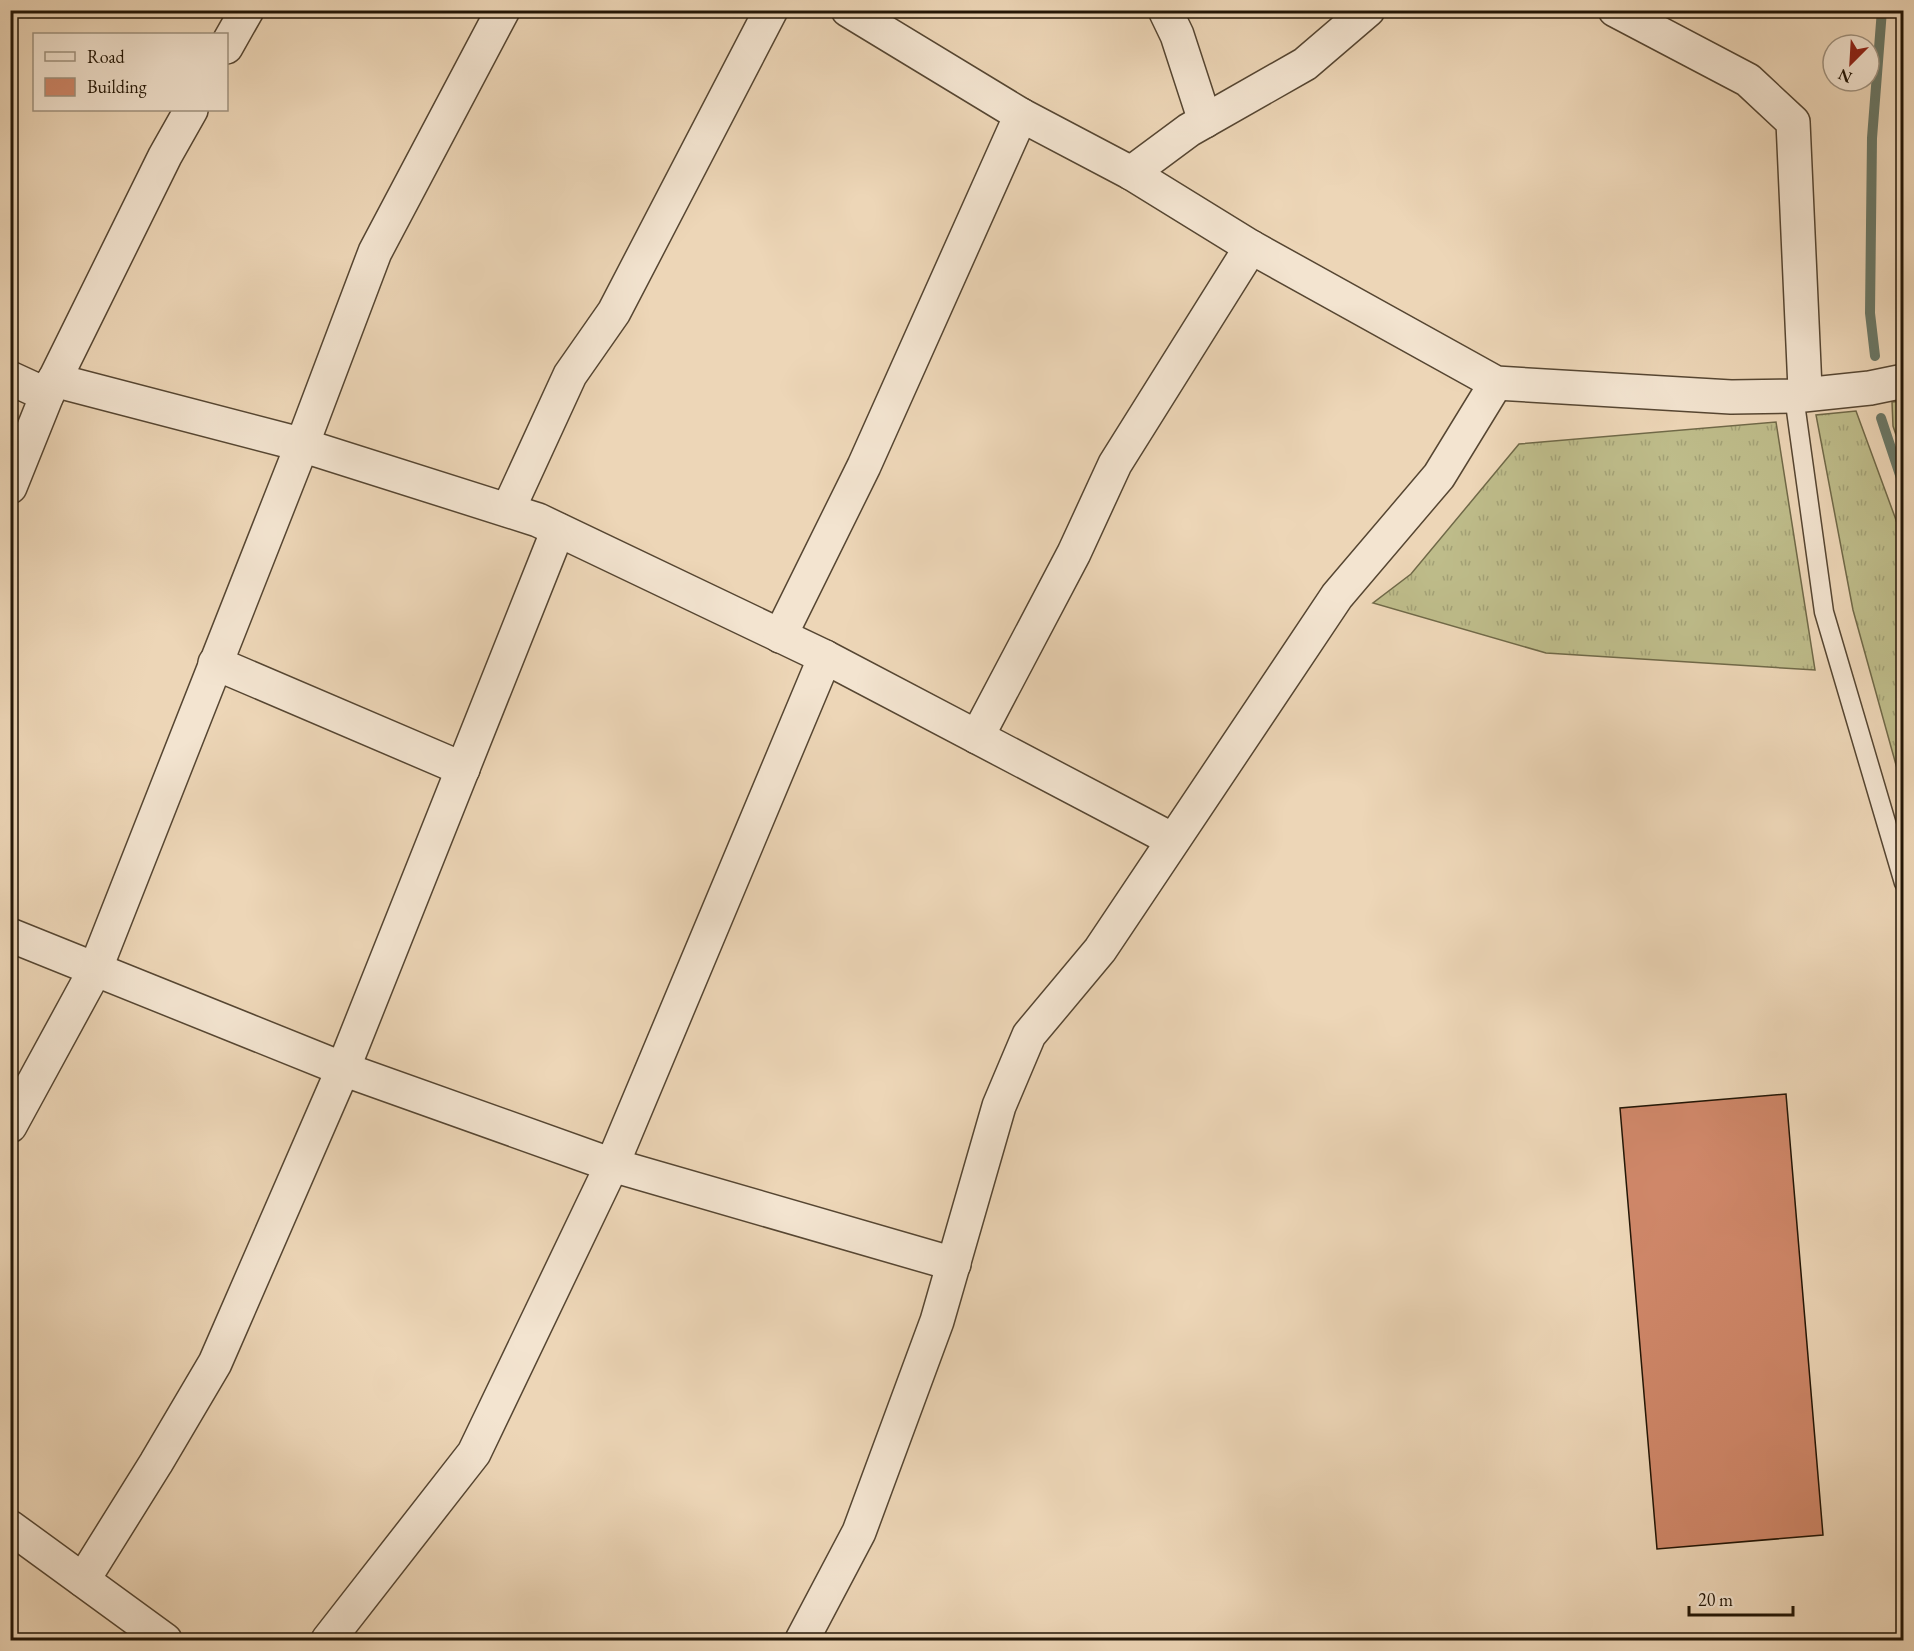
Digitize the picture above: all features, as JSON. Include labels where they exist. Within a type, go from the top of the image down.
[{"type":"street","points":[[228,43],[247,10]]},
{"type":"street","points":[[10,1126],[95,970],[302,446],[375,252],[503,10]]},
{"type":"street","points":[[508,510],[570,375],[614,312],[771,10]]},
{"type":"street","points":[[848,10],[1021,115],[1131,173],[1251,247],[1496,383],[1731,397],[1794,396],[1870,388],[1904,381]]},
{"type":"street","points":[[1165,10],[1177,35],[1205,121]]},
{"type":"street","points":[[1131,173],[1189,130],[1305,64],[1368,10]]},
{"type":"street","points":[[1615,10],[1748,80],[1793,122],[1805,389],[1794,396]]},
{"type":"street","points":[[10,487],[50,388],[165,156],[190,111]]},
{"type":"street","points":[[780,636],[864,466],[1021,115]]},
{"type":"street","points":[[977,737],[1074,553],[1115,464],[1251,247]]},
{"type":"street","points":[[10,378],[302,446],[538,520],[825,657],[1173,840]]},
{"type":"street","points":[[802,1641],[859,1532],[937,1321],[999,1106],[1029,1035],[1100,950],[1337,596],[1439,476],[1496,383]]},
{"type":"street","points":[[83,1580],[156,1464],[215,1363],[343,1069],[558,530]]},
{"type":"street","points":[[328,1641],[474,1453],[612,1165],[825,657]]},
{"type":"street","points":[[215,663],[463,769]]},
{"type":"street","points":[[10,935],[343,1069],[612,1165],[954,1264]]},
{"type":"street","points":[[10,1527],[165,1641]]},
{"type":"lane","points":[[1794,396],[1824,612],[1904,882]]},
{"type":"green space","points":[[1904,401],[1903,455],[1893,426],[1892,402]]},
{"type":"green space","points":[[1856,411],[1903,539],[1903,790],[1853,610],[1816,415]]},
{"type":"green space","points":[[1776,422],[1815,670],[1546,653],[1373,603],[1411,574],[1519,444]]},
{"type":"building","points":[[1786,1094],[1823,1535],[1657,1549],[1620,1108]]},
{"type":"waterway","points":[[1875,356],[1870,313],[1872,138],[1882,10]]},
{"type":"waterway","points":[[1881,418],[1904,487]]}]
